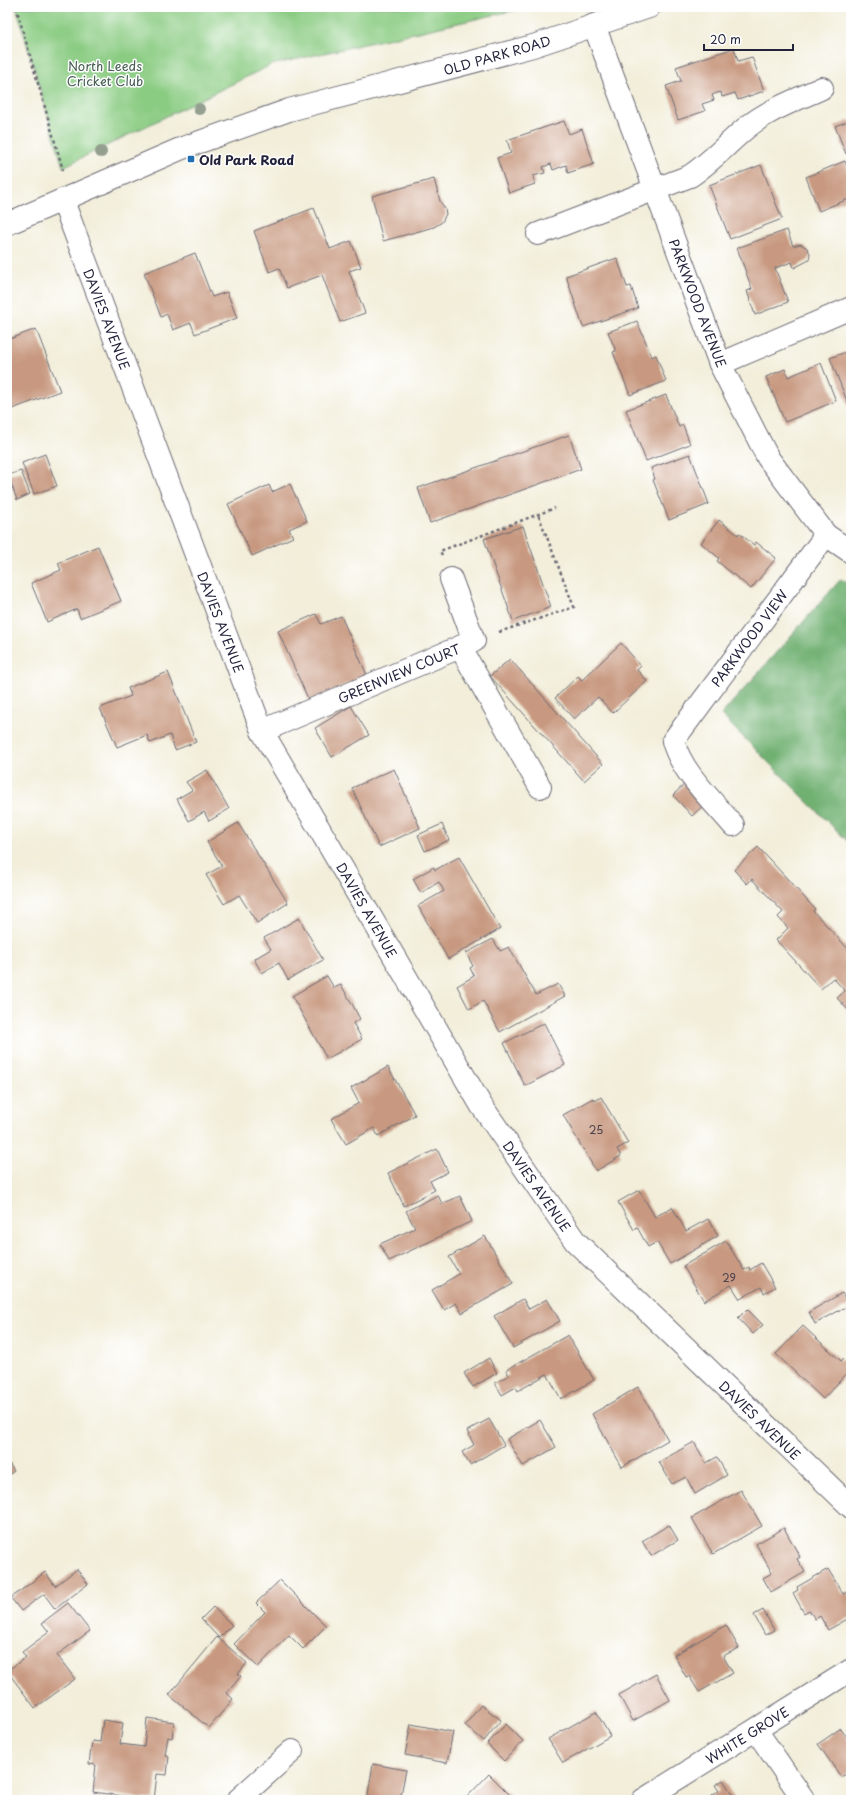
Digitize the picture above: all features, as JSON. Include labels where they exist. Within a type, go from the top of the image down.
[{"type":"street","name":"OLD PARK ROAD","points":[[7,224],[180,149],[289,110],[533,46],[649,7]]},
{"type":"street","name":"PARKWOOD AVENUE","points":[[594,25],[720,364],[768,458],[826,535],[851,552]]},
{"type":"street","points":[[538,234],[690,176],[705,166],[747,128],[778,108],[822,88]]},
{"type":"street","name":"DAVIES AVENUE","points":[[63,201],[262,731],[481,1105],[575,1241],[851,1507]]},
{"type":"street","points":[[720,364],[851,308]]},
{"type":"street","name":"PARKWOOD VIEW","points":[[733,825],[686,770],[676,752],[673,742],[826,535]]},
{"type":"street","name":"GREENVIEW COURT","points":[[262,731],[467,644],[451,579]]},
{"type":"street","points":[[467,644],[540,787]]},
{"type":"street","name":"WHITE GROVE","points":[[643,1800],[851,1670]]},
{"type":"street","points":[[756,1730],[804,1800]]},
{"type":"street","points":[[238,1800],[292,1751]]},
{"type":"path","points":[[16,7],[63,167],[63,201]]},
{"type":"path","points":[[451,579],[440,550],[555,508]]},
{"type":"path","points":[[467,644],[574,607],[538,514]]},
{"type":"green space","name":"North Leeds Cricket Club","points":[[16,7],[524,7],[271,65],[63,167]]},
{"type":"green space","points":[[841,579],[851,585],[851,845],[721,715]]},
{"type":"building","points":[[734,48],[738,61],[752,57],[764,91],[738,100],[735,93],[722,97],[721,92],[717,93],[712,95],[714,100],[702,104],[705,111],[678,120],[666,86],[681,81],[676,67]]},
{"type":"building","points":[[851,120],[851,153],[846,154],[835,126]]},
{"type":"building","points":[[564,121],[569,134],[582,129],[594,164],[568,173],[566,165],[553,170],[551,164],[543,167],[545,173],[533,176],[535,184],[509,193],[497,158],[511,153],[507,140]]},
{"type":"building","points":[[845,161],[851,176],[851,198],[819,211],[806,177]]},
{"type":"building","points":[[761,165],[782,219],[730,239],[709,185]]},
{"type":"building","points":[[434,179],[440,201],[446,214],[442,222],[434,227],[383,241],[372,196]]},
{"type":"building","points":[[314,208],[330,249],[351,241],[361,267],[349,271],[365,313],[340,322],[322,275],[287,288],[279,268],[269,272],[254,231]]},
{"type":"building","points":[[787,230],[793,246],[800,244],[806,247],[810,253],[809,260],[794,268],[792,262],[775,268],[788,302],[755,315],[747,291],[752,289],[737,248]]},
{"type":"building","points":[[195,253],[212,297],[227,292],[237,318],[195,334],[191,323],[173,330],[167,314],[161,317],[144,273]]},
{"type":"building","points":[[617,258],[627,287],[631,286],[638,308],[583,327],[566,276]]},
{"type":"building","points":[[637,321],[652,357],[656,355],[666,381],[630,395],[613,352],[616,351],[608,332]]},
{"type":"building","points":[[36,329],[60,391],[7,411],[7,340]]},
{"type":"building","points":[[851,350],[851,405],[849,406],[830,358]]},
{"type":"building","points":[[821,363],[836,401],[785,422],[766,377],[785,369],[788,377]]},
{"type":"building","points":[[666,395],[679,427],[683,425],[690,444],[646,461],[626,410]]},
{"type":"building","points":[[569,435],[581,469],[430,523],[418,488]]},
{"type":"building","points":[[45,454],[57,486],[34,494],[22,463]]},
{"type":"building","points":[[690,454],[709,504],[669,520],[653,480],[655,479],[651,468]]},
{"type":"building","points":[[21,471],[30,494],[17,500],[8,475]]},
{"type":"building","points":[[290,484],[307,521],[289,529],[293,537],[252,556],[228,504],[269,485],[272,492]]},
{"type":"building","points":[[719,520],[754,545],[756,542],[776,558],[751,589],[717,561],[719,558],[701,543]]},
{"type":"building","points":[[523,526],[551,607],[513,621],[484,539]]},
{"type":"building","points":[[98,546],[121,601],[80,618],[77,609],[47,622],[31,583],[61,570],[58,563]]},
{"type":"building","points":[[316,614],[321,624],[341,616],[367,675],[309,701],[278,631]]},
{"type":"building","points":[[621,643],[641,666],[637,670],[647,681],[613,713],[598,697],[574,719],[555,698],[578,676],[582,680]]},
{"type":"building","points":[[510,659],[603,764],[584,781],[490,676]]},
{"type":"building","points":[[168,672],[196,742],[175,750],[170,735],[150,743],[147,735],[117,747],[100,708],[131,696],[128,688]]},
{"type":"building","points":[[351,706],[369,735],[332,757],[315,728]]},
{"type":"building","points":[[394,769],[420,828],[379,847],[352,788]]},
{"type":"building","points":[[207,770],[229,809],[209,821],[204,812],[189,821],[177,799],[192,790],[186,782]]},
{"type":"building","points":[[688,781],[707,802],[692,816],[673,795]]},
{"type":"building","points":[[238,823],[288,903],[257,923],[239,895],[224,904],[206,875],[222,866],[207,842]]},
{"type":"building","points":[[442,824],[449,840],[425,851],[418,835]]},
{"type":"building","points":[[758,847],[815,909],[813,911],[851,952],[851,1013],[837,998],[845,991],[833,978],[821,989],[776,940],[788,928],[778,917],[783,912],[752,879],[747,884],[734,870]]},
{"type":"building","points":[[459,857],[500,929],[448,959],[418,906],[444,891],[439,882],[421,893],[413,879],[434,867],[435,870]]},
{"type":"building","points":[[299,918],[323,960],[288,980],[279,963],[262,973],[254,959],[271,949],[264,938]]},
{"type":"building","points":[[493,939],[500,951],[509,947],[536,995],[558,984],[565,996],[500,1032],[483,1001],[469,1009],[457,986],[474,976],[470,968],[473,966],[466,953]]},
{"type":"building","points":[[327,976],[334,988],[341,985],[351,1002],[360,1019],[353,1023],[362,1039],[327,1059],[292,996]]},
{"type":"building","points":[[544,1023],[565,1065],[525,1086],[504,1043]]},
{"type":"building","points":[[388,1067],[415,1115],[378,1136],[374,1128],[346,1144],[331,1119],[359,1103],[351,1088]]},
{"type":"building","points":[[601,1097],[628,1143],[617,1149],[621,1156],[596,1171],[563,1115],[593,1098],[595,1101]]},
{"type":"building","points":[[437,1149],[448,1172],[430,1181],[435,1190],[404,1206],[388,1173]]},
{"type":"building","points":[[639,1190],[655,1217],[672,1207],[686,1231],[708,1219],[718,1236],[670,1264],[657,1242],[648,1247],[637,1227],[634,1230],[618,1202]]},
{"type":"building","points":[[438,1195],[442,1204],[460,1196],[472,1221],[389,1261],[380,1244],[415,1228],[406,1211]]},
{"type":"building","points":[[485,1236],[513,1284],[462,1313],[456,1303],[444,1310],[432,1290],[459,1274],[449,1257]]},
{"type":"building","points":[[726,1241],[744,1270],[749,1267],[750,1270],[761,1263],[775,1287],[764,1293],[761,1287],[740,1299],[731,1285],[704,1301],[683,1266]]},
{"type":"building","points":[[842,1293],[849,1305],[815,1324],[809,1312]]},
{"type":"building","points":[[523,1299],[529,1309],[547,1299],[560,1321],[513,1348],[494,1316]]},
{"type":"building","points":[[747,1309],[763,1325],[753,1334],[738,1318]]},
{"type":"building","points":[[803,1326],[841,1361],[848,1354],[851,1357],[851,1369],[823,1399],[776,1354]]},
{"type":"building","points":[[568,1335],[594,1380],[561,1399],[547,1374],[518,1391],[516,1387],[502,1395],[495,1383],[509,1375],[506,1370]]},
{"type":"building","points":[[489,1358],[497,1373],[473,1387],[464,1373]]},
{"type":"building","points":[[638,1387],[668,1440],[622,1467],[592,1414]]},
{"type":"building","points":[[489,1419],[504,1445],[470,1465],[462,1452],[474,1445],[467,1431]]},
{"type":"building","points":[[540,1420],[556,1447],[523,1466],[507,1439]]},
{"type":"building","points":[[694,1442],[706,1463],[717,1457],[727,1475],[695,1494],[686,1477],[672,1484],[659,1462]]},
{"type":"building","points":[[7,1460],[14,1471],[7,1476]]},
{"type":"building","points":[[741,1490],[762,1526],[713,1554],[692,1518]]},
{"type":"building","points":[[669,1525],[678,1540],[651,1556],[642,1541]]},
{"type":"building","points":[[784,1528],[800,1557],[797,1559],[805,1572],[771,1592],[763,1578],[772,1573],[756,1544]]},
{"type":"building","points":[[77,1569],[88,1584],[55,1609],[44,1594],[21,1611],[11,1598],[45,1572],[55,1586]]},
{"type":"building","points":[[828,1569],[843,1594],[847,1592],[851,1598],[851,1617],[828,1630],[820,1616],[815,1619],[809,1610],[804,1613],[793,1593],[798,1590],[797,1587]]},
{"type":"building","points":[[280,1580],[326,1626],[303,1649],[289,1635],[258,1667],[234,1644],[265,1612],[256,1603]]},
{"type":"building","points":[[68,1603],[90,1631],[57,1655],[75,1679],[35,1708],[7,1671],[26,1657],[22,1652],[49,1632],[42,1623]]},
{"type":"building","points":[[213,1607],[232,1625],[219,1638],[201,1619]]},
{"type":"building","points":[[763,1610],[774,1630],[765,1635],[754,1615]]},
{"type":"building","points":[[726,1625],[739,1648],[723,1656],[733,1673],[699,1692],[689,1676],[686,1677],[674,1655]]},
{"type":"building","points":[[217,1637],[247,1663],[238,1674],[241,1676],[227,1693],[233,1699],[209,1728],[169,1695]]},
{"type":"building","points":[[656,1674],[670,1700],[633,1721],[619,1695]]},
{"type":"building","points":[[481,1705],[501,1720],[484,1741],[465,1725]]},
{"type":"building","points":[[596,1712],[610,1736],[563,1763],[548,1739]]},
{"type":"building","points":[[147,1718],[174,1722],[172,1738],[168,1737],[165,1755],[169,1756],[167,1775],[157,1774],[154,1800],[93,1792],[96,1765],[89,1764],[92,1741],[100,1742],[103,1720],[123,1723],[120,1744],[144,1747]]},
{"type":"building","points":[[411,1724],[453,1732],[447,1763],[405,1755]]},
{"type":"building","points":[[506,1724],[523,1741],[504,1761],[487,1744]]},
{"type":"building","points":[[841,1728],[851,1743],[851,1771],[841,1777],[818,1744]]},
{"type":"building","points":[[373,1764],[406,1770],[400,1800],[367,1800]]},
{"type":"building","points":[[489,1774],[515,1800],[469,1800],[466,1798]]},
{"type":"building","points":[[723,1780],[736,1800],[706,1800],[719,1791],[715,1785]]},
{"type":"place","name":"Old Park Road","points":[[191,159]]}]
